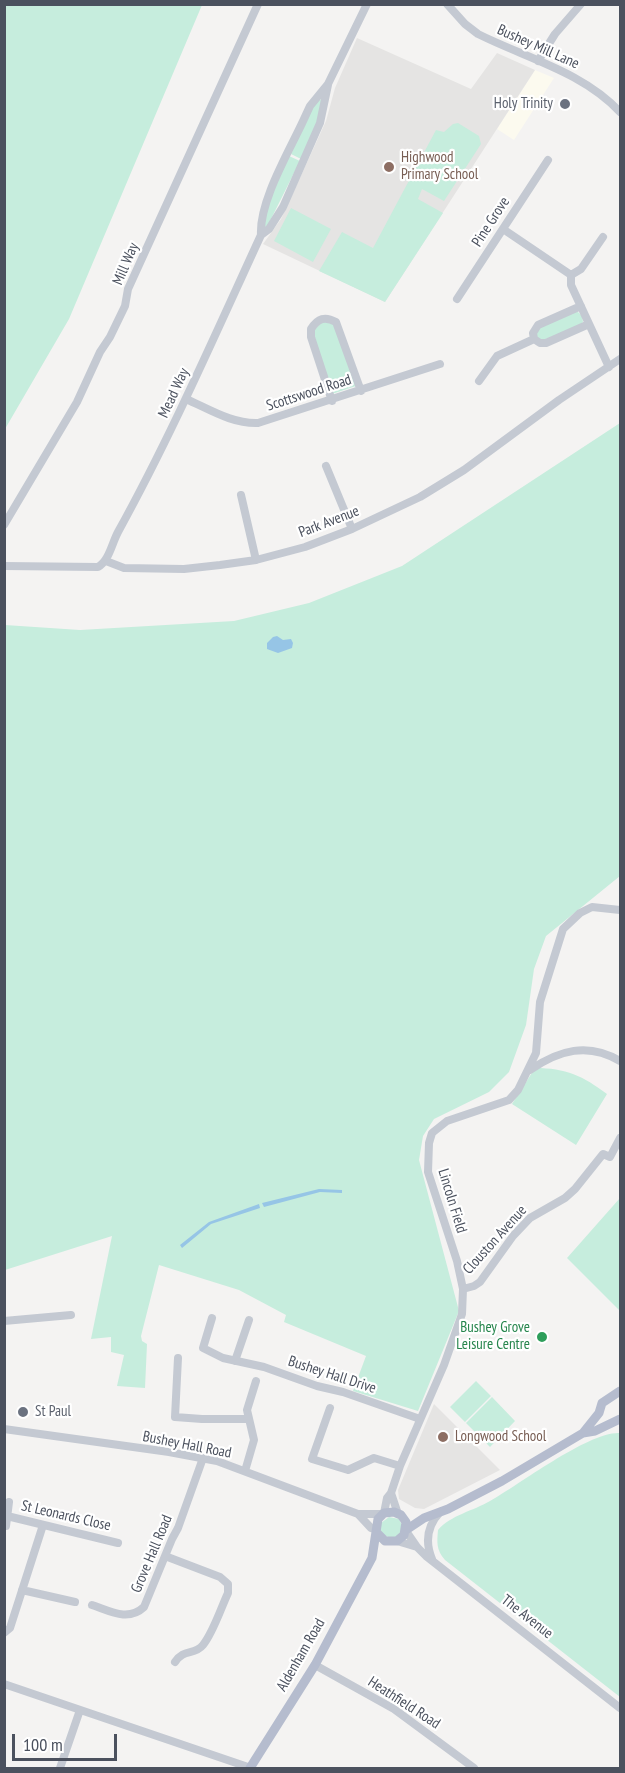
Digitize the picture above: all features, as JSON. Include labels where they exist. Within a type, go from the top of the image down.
[{"type":"main road","points":[[374,1554],[395,1542],[406,1530],[423,1518],[441,1512],[502,1481],[583,1433],[599,1413],[602,1403],[621,1391]]},
{"type":"main road","points":[[610,1398],[621,1402]]},
{"type":"main road","points":[[599,1413],[603,1420],[617,1422]]},
{"type":"main road","points":[[583,1433],[617,1422]]},
{"type":"main road","points":[[395,1542],[385,1542],[376,1530],[378,1519],[384,1514],[423,1518]]},
{"type":"main road","points":[[400,1515],[406,1522],[406,1530]]},
{"type":"main road","name":"Aldenham Road","points":[[251,1768],[315,1665],[374,1554],[376,1530]]},
{"type":"street","name":"Mill Way","points":[[4,525],[77,402],[100,352],[113,333],[126,302],[128,289],[258,4]]},
{"type":"street","name":"Mead Way","points":[[261,235],[260,224],[265,204],[310,106],[328,84],[367,4]]},
{"type":"street","name":"Bushey Mill Lane","points":[[447,4],[465,24],[478,34],[592,88],[621,112]]},
{"type":"street","points":[[538,61],[555,34],[581,4]]},
{"type":"street","name":"Mead Way","points":[[106,561],[112,545],[157,461],[261,235],[269,229],[282,207],[320,123],[328,84]]},
{"type":"street","name":"Pine Grove","points":[[457,299],[548,160]]},
{"type":"street","points":[[503,229],[571,275]]},
{"type":"street","points":[[571,275],[581,269],[603,237]]},
{"type":"street","points":[[571,275],[571,285],[609,367]]},
{"type":"street","points":[[581,306],[538,325],[533,333],[534,339],[540,343],[546,343],[589,324]]},
{"type":"street","points":[[332,400],[311,337],[311,329],[319,319],[324,318],[336,322],[361,391]]},
{"type":"street","points":[[478,381],[497,356],[534,339]]},
{"type":"street","name":"Park Avenue","points":[[4,567],[98,567],[106,561],[124,568],[184,569],[256,560],[305,547],[352,529],[413,501],[464,470],[559,400],[621,359]]},
{"type":"street","name":"Scottswood Road","points":[[186,399],[227,418],[249,423],[266,422],[441,364]]},
{"type":"street","points":[[326,466],[352,529]]},
{"type":"street","points":[[241,495],[256,560]]},
{"type":"street","name":"Lincoln Field","points":[[384,1514],[387,1498],[392,1494],[400,1466],[462,1314],[463,1289],[457,1261],[428,1172],[429,1143],[432,1133],[447,1121],[509,1100],[518,1090],[537,1053],[540,1002],[563,929],[580,912],[592,908],[621,910]]},
{"type":"street","name":"Lincoln Field","points":[[530,1070],[551,1058],[580,1049],[611,1055],[621,1061]]},
{"type":"street","name":"Clouston Avenue","points":[[463,1289],[480,1282],[513,1236],[530,1218],[565,1198],[603,1154],[610,1157],[621,1138]]},
{"type":"street","points":[[4,1321],[71,1315]]},
{"type":"street","name":"Bushey Hall Drive","points":[[212,1318],[203,1348],[235,1361],[264,1367],[420,1419]]},
{"type":"street","points":[[235,1361],[249,1320]]},
{"type":"street","points":[[178,1358],[175,1417],[248,1419]]},
{"type":"street","points":[[245,1471],[254,1440],[248,1419],[248,1405],[256,1381]]},
{"type":"street","points":[[330,1407],[312,1459],[348,1470],[374,1458],[400,1466]]},
{"type":"street","name":"Bushey Hall Road","points":[[4,1429],[203,1458],[245,1471],[358,1514],[384,1514]]},
{"type":"street","name":"Grove Hall Road","points":[[92,1605],[127,1615],[141,1610],[148,1602],[182,1519],[203,1458]]},
{"type":"street","points":[[392,1494],[400,1515]]},
{"type":"street","name":"St Leonards Close","points":[[6,1526],[9,1502]]},
{"type":"street","points":[[433,1560],[429,1550],[428,1534],[432,1523],[441,1512]]},
{"type":"street","name":"Bushey Hall Road","points":[[358,1514],[371,1528],[376,1530]]},
{"type":"street","name":"St Leonards Close","points":[[7,1516],[118,1543]]},
{"type":"street","points":[[4,1633],[9,1628],[43,1525]]},
{"type":"street","name":"The Avenue","points":[[406,1530],[417,1547],[621,1708]]},
{"type":"street","name":"The Avenue","points":[[395,1542],[417,1547]]},
{"type":"street","points":[[165,1556],[220,1577],[228,1584],[228,1593],[199,1654],[181,1654],[176,1662]]},
{"type":"street","points":[[22,1590],[75,1602]]},
{"type":"street","name":"Heathfield Road","points":[[315,1665],[394,1709],[474,1768]]},
{"type":"street","points":[[4,1684],[251,1768]]},
{"type":"street","points":[[60,1768],[80,1710]]},
{"type":"shaded area","name":"Highwood Primary School","points":[[357,38],[471,89],[497,53],[535,70],[385,302],[263,244],[281,219],[326,121],[335,88]]},
{"type":"shaded area","points":[[535,70],[554,78],[514,140],[497,129]]},
{"type":"shaded area","name":"Longwood School","points":[[434,1404],[500,1470],[424,1509],[415,1508],[399,1499],[398,1490]]},
{"type":"green space","points":[[5,4],[202,5],[69,319],[5,429]]},
{"type":"green space","points":[[319,99],[322,100],[318,119],[301,159],[291,154],[310,112]]},
{"type":"green space","points":[[458,123],[479,136],[481,144],[444,201],[422,189],[418,199],[443,213],[385,302],[319,271],[342,232],[373,248],[436,130],[444,132],[453,124]]},
{"type":"green space","points":[[289,156],[300,161],[267,227],[264,227],[268,204]]},
{"type":"green space","points":[[291,208],[331,229],[313,262],[274,241]]},
{"type":"green space","points":[[575,312],[582,316],[583,322],[580,325],[541,341],[537,337],[539,328]]},
{"type":"green space","points":[[328,321],[334,325],[356,386],[332,394],[314,335],[314,330],[322,322]]},
{"type":"green space","points":[[620,423],[620,876],[546,936],[534,969],[526,1025],[509,1072],[489,1092],[434,1119],[423,1136],[419,1160],[459,1311],[418,1411],[353,1391],[366,1356],[284,1322],[286,1315],[239,1290],[159,1265],[141,1336],[142,1341],[147,1344],[145,1388],[117,1386],[124,1355],[111,1352],[111,1337],[91,1339],[112,1236],[5,1270],[5,625],[80,630],[234,621],[309,603],[402,566]]},
{"type":"green space","points":[[535,1068],[574,1074],[607,1094],[576,1145],[512,1104]]},
{"type":"green space","points":[[620,1198],[620,1311],[567,1258]]},
{"type":"green space","points":[[476,1381],[491,1396],[465,1422],[450,1407]]},
{"type":"green space","points":[[492,1397],[515,1421],[490,1447],[466,1423]]},
{"type":"green space","points":[[620,1433],[620,1697],[445,1560],[437,1542],[438,1530],[449,1521],[490,1501],[573,1449],[607,1435]]},
{"type":"green space","points":[[389,1517],[399,1519],[402,1525],[403,1531],[394,1540],[380,1533],[381,1523]]},
{"type":"water","points":[[277,636],[283,640],[291,639],[292,648],[278,653],[267,649],[267,643]]},
{"type":"water","points":[[319,1189],[342,1190],[342,1193],[320,1192],[264,1207],[262,1203]]},
{"type":"water","points":[[259,1204],[260,1208],[211,1224],[182,1248],[180,1245],[209,1222]]},
{"type":"place","name":"Holy Trinity","points":[[565,104]]},
{"type":"place","name":"Highwood Primary School","points":[[389,167]]},
{"type":"place","name":"Bushey Grove Leisure Centre","points":[[542,1337]]},
{"type":"place","name":"St Paul","points":[[23,1412]]},
{"type":"place","name":"Longwood School","points":[[443,1437]]}]
